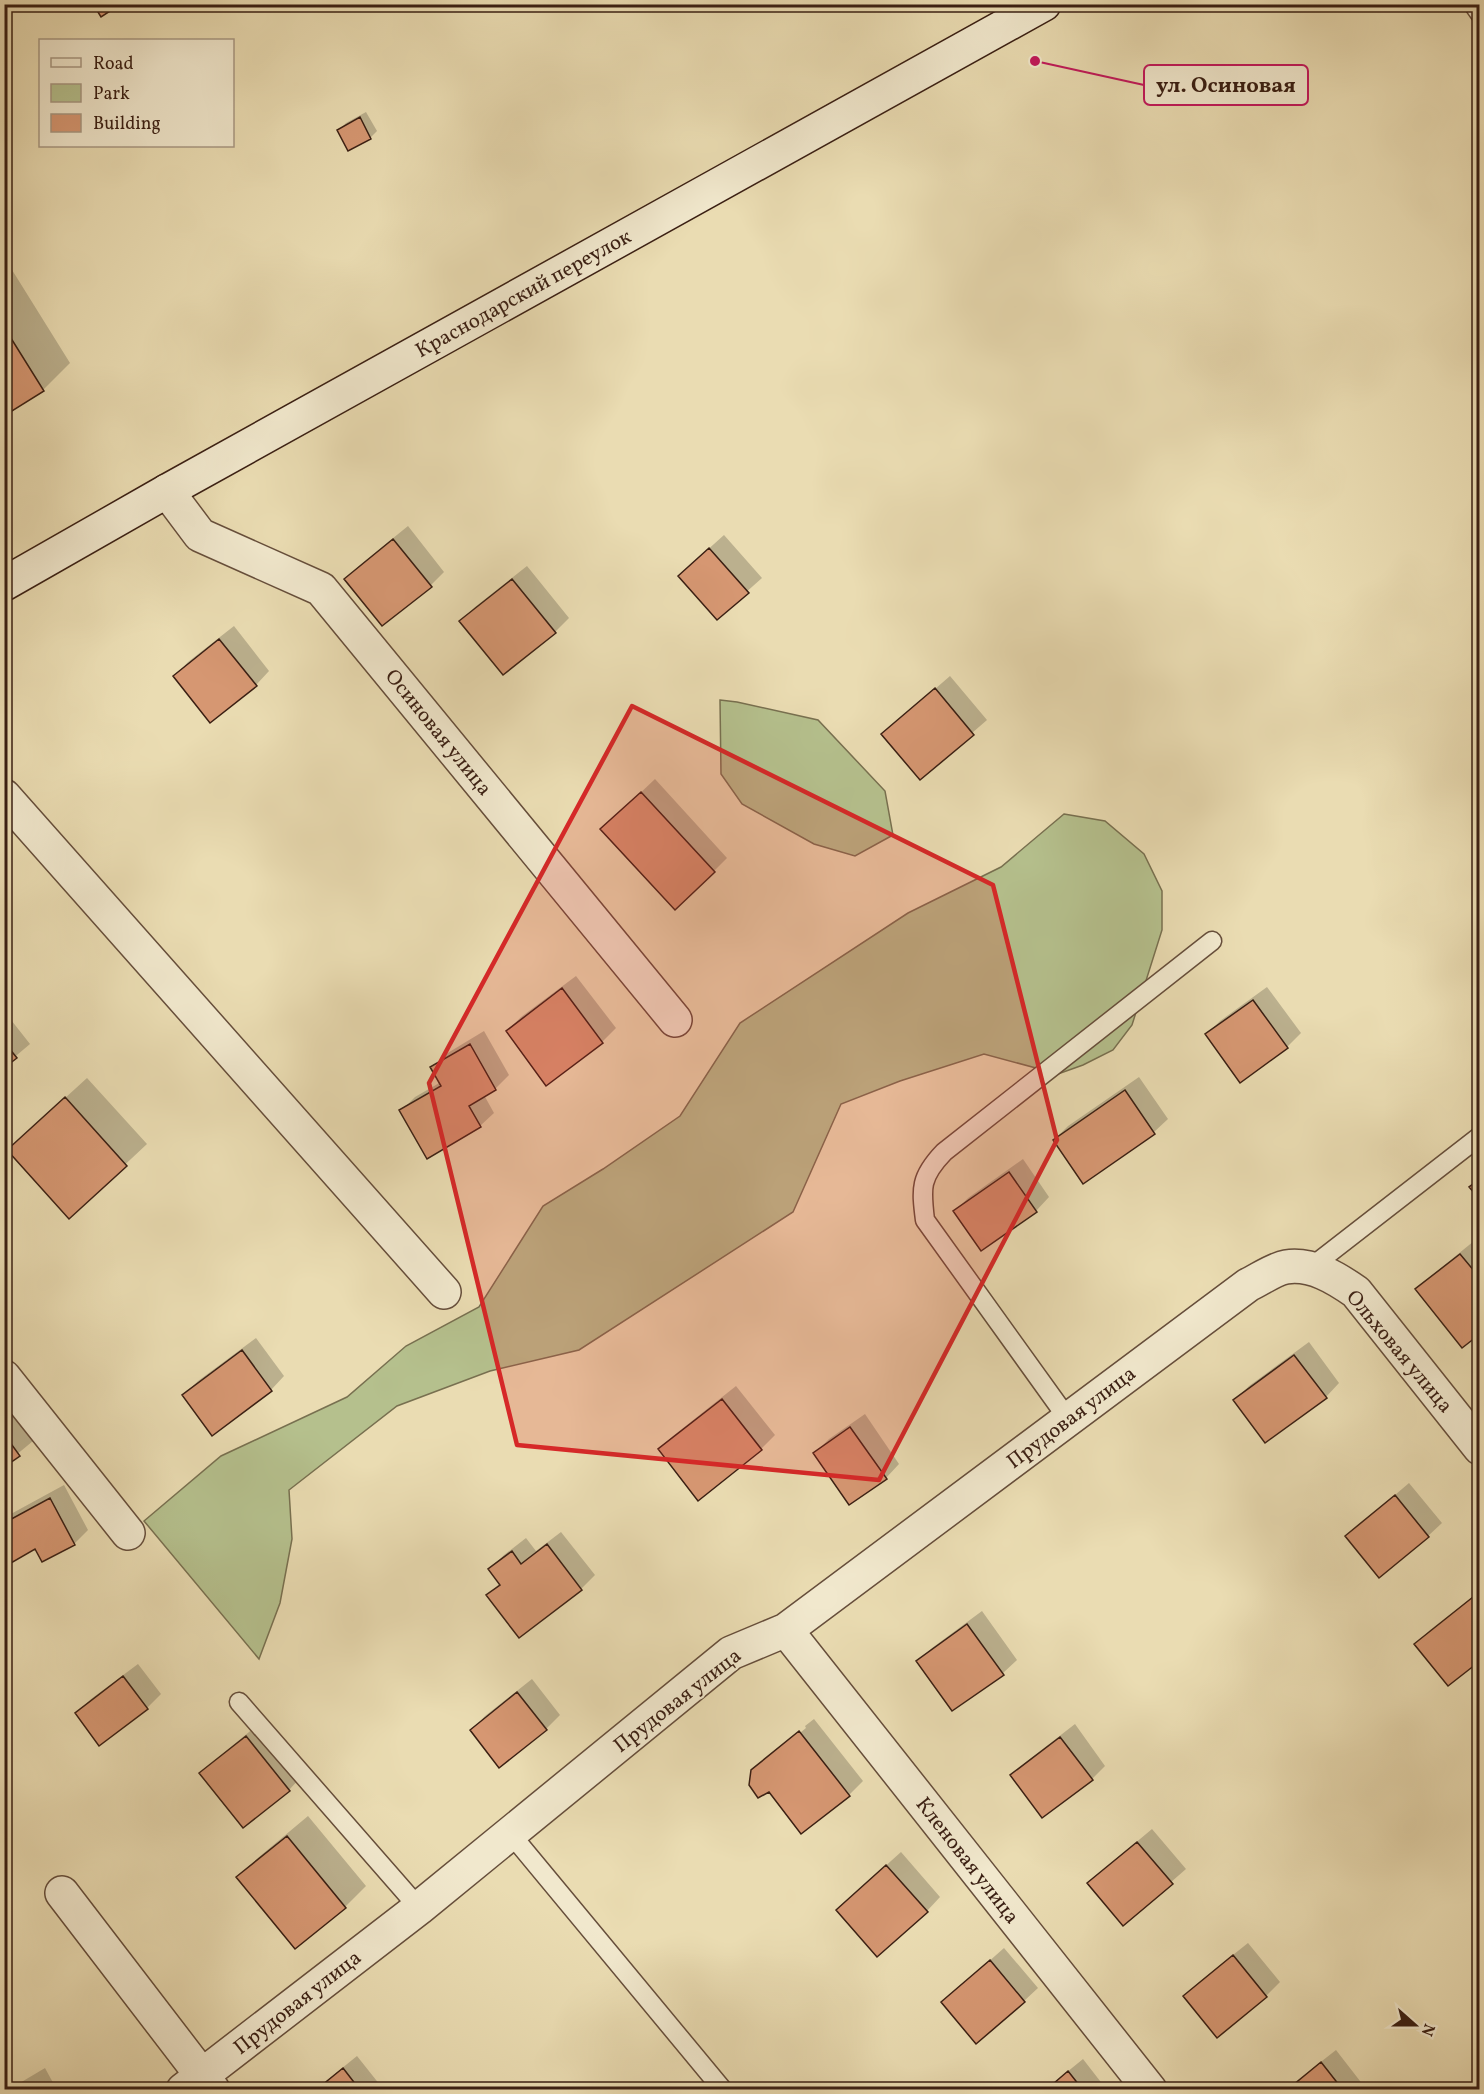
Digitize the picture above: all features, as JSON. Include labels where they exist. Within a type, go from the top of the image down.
[{"type":"street","name":"Краснодарский переулок","points":[[4,584],[166,491],[1044,4]]},
{"type":"street","name":"Осиновая улица","points":[[166,491],[200,535],[321,589],[675,1020]]},
{"type":"street","points":[[4,796],[444,1292]]},
{"type":"street","name":"Прудовая улица","points":[[199,2085],[731,1653],[786,1630],[1248,1286],[1286,1267],[1310,1269]]},
{"type":"street","name":"Ольховая улица","points":[[1310,1269],[1332,1275],[1356,1292],[1479,1448]]},
{"type":"street","points":[[4,1377],[128,1533]]},
{"type":"street","name":"Кленовая улица","points":[[786,1630],[1150,2090]]},
{"type":"street","points":[[62,1893],[199,2085]]},
{"type":"lane","points":[[1473,4],[1479,14]]},
{"type":"lane","points":[[1068,1419],[925,1220],[922,1192],[930,1167],[944,1152],[1212,941]]},
{"type":"lane","points":[[1310,1269],[1479,1136]]},
{"type":"lane","points":[[239,1702],[419,1908]]},
{"type":"lane","points":[[510,1833],[723,2090]]},
{"type":"highlighted area","points":[[632,706],[993,885],[1057,1140],[879,1480],[517,1445],[429,1083]]},
{"type":"green space","points":[[720,700],[818,720],[885,791],[893,835],[855,856],[814,844],[742,804],[721,774]]},
{"type":"green space","points":[[1064,814],[1105,821],[1144,854],[1162,891],[1162,930],[1132,1025],[1113,1050],[1058,1074],[984,1054],[900,1081],[841,1104],[793,1212],[579,1350],[490,1371],[397,1406],[289,1490],[292,1539],[280,1603],[259,1659],[144,1521],[221,1456],[347,1397],[406,1346],[479,1307],[543,1206],[603,1169],[680,1116],[740,1023],[908,913],[1001,867]]},
{"type":"building","points":[[93,4],[121,4],[101,17]]},
{"type":"building","points":[[360,117],[371,139],[348,151],[337,130]]},
{"type":"building","points":[[4,327],[44,391],[4,416]]},
{"type":"building","points":[[393,539],[432,587],[382,626],[344,579]]},
{"type":"building","points":[[709,548],[749,593],[717,620],[678,576]]},
{"type":"building","points":[[512,579],[556,633],[503,675],[459,621]]},
{"type":"building","points":[[219,639],[257,686],[210,723],[173,676]]},
{"type":"building","points":[[935,688],[974,735],[920,780],[881,734]]},
{"type":"building","points":[[641,792],[715,872],[675,910],[600,829]]},
{"type":"building","points":[[562,988],[603,1043],[546,1086],[506,1031]]},
{"type":"building","points":[[1253,1000],[1288,1048],[1240,1083],[1205,1034]]},
{"type":"building","points":[[4,1042],[17,1058],[4,1068]]},
{"type":"building","points":[[470,1044],[496,1090],[469,1106],[481,1127],[427,1159],[399,1110],[441,1086],[430,1067]]},
{"type":"building","points":[[1125,1090],[1155,1134],[1083,1184],[1053,1140]]},
{"type":"building","points":[[65,1097],[127,1166],[69,1219],[7,1150]]},
{"type":"building","points":[[1009,1172],[1037,1212],[981,1251],[953,1211]]},
{"type":"building","points":[[1480,1179],[1480,1200],[1469,1187]]},
{"type":"building","points":[[1460,1254],[1480,1278],[1480,1334],[1462,1348],[1415,1289]]},
{"type":"building","points":[[242,1350],[272,1391],[212,1436],[182,1395]]},
{"type":"building","points":[[1294,1355],[1327,1398],[1265,1443],[1233,1400]]},
{"type":"building","points":[[722,1399],[762,1450],[698,1501],[658,1449]]},
{"type":"building","points":[[850,1427],[887,1479],[849,1505],[813,1453]]},
{"type":"building","points":[[4,1434],[20,1456],[4,1467]]},
{"type":"building","points":[[1395,1495],[1429,1537],[1379,1578],[1345,1536]]},
{"type":"building","points":[[50,1498],[75,1545],[42,1562],[35,1549],[11,1563],[4,1551],[4,1523]]},
{"type":"building","points":[[547,1544],[582,1590],[519,1638],[486,1595],[500,1585],[488,1569],[512,1551],[521,1564]]},
{"type":"building","points":[[1478,1593],[1480,1596],[1480,1661],[1448,1686],[1414,1644]]},
{"type":"building","points":[[967,1624],[1004,1675],[952,1711],[916,1661]]},
{"type":"building","points":[[123,1676],[148,1709],[99,1746],[75,1713]]},
{"type":"building","points":[[517,1692],[547,1730],[499,1768],[470,1730]]},
{"type":"building","points":[[799,1731],[850,1796],[801,1834],[769,1792],[758,1798],[749,1785],[751,1770]]},
{"type":"building","points":[[246,1736],[290,1791],[243,1828],[199,1773]]},
{"type":"building","points":[[1060,1737],[1093,1780],[1042,1818],[1010,1775]]},
{"type":"building","points":[[287,1836],[346,1908],[295,1949],[236,1877]]},
{"type":"building","points":[[1137,1842],[1173,1884],[1123,1926],[1087,1883]]},
{"type":"building","points":[[886,1865],[928,1912],[877,1957],[836,1910]]},
{"type":"building","points":[[1233,1955],[1267,1997],[1217,2038],[1183,1996]]},
{"type":"building","points":[[990,1960],[1025,2002],[976,2044],[941,2002]]},
{"type":"building","points":[[1321,2062],[1343,2090],[1287,2090]]},
{"type":"building","points":[[343,2068],[360,2090],[316,2090]]},
{"type":"building","points":[[1068,2071],[1083,2090],[1046,2090]]},
{"type":"place","name":"ул. Осиновая","points":[[1035,61]]}]
